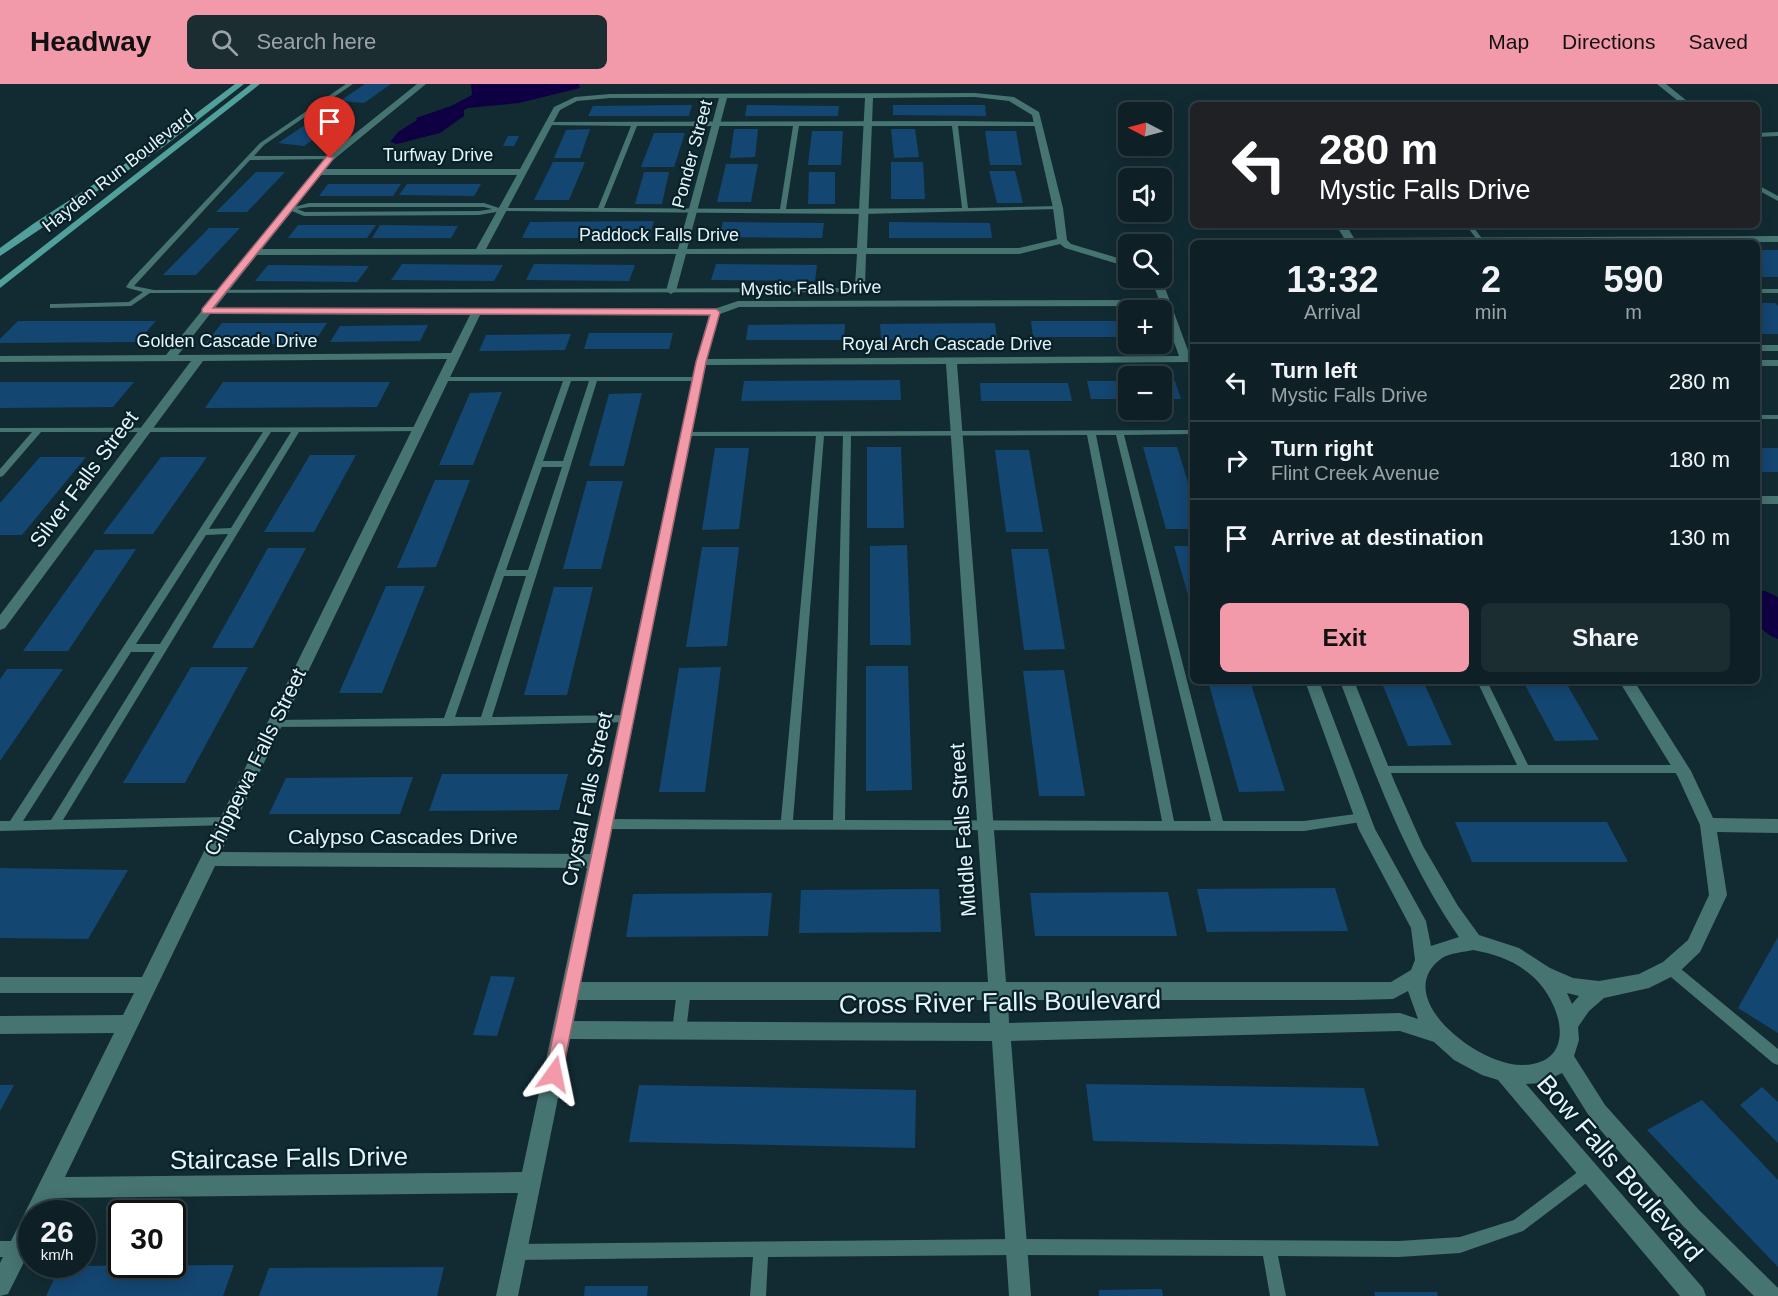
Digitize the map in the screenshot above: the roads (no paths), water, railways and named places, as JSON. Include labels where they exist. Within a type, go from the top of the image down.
[{"type":"main road","name":"Hayden Run Boulevard","points":[[0,253],[36,226],[160,145],[240,84]]},
{"type":"main road","name":"Hayden Run Boulevard","points":[[0,285],[256,84]]},
{"type":"street","points":[[170,357],[330,158],[422,84]]},
{"type":"street","points":[[1661,84],[1684,102]]},
{"type":"street","name":"Ponder Street","points":[[671,291],[724,95]]},
{"type":"street","points":[[480,251],[547,124],[557,109],[575,99],[610,96],[975,95],[1017,101],[1036,114],[1058,208],[1062,241],[1068,246],[1118,261]]},
{"type":"street","points":[[852,290],[860,286],[869,96]]},
{"type":"street","points":[[1760,135],[1778,134]]},
{"type":"street","name":"Turfway Drive","points":[[318,172],[522,172]]},
{"type":"street","points":[[1626,240],[1778,239]]},
{"type":"street","name":"Paddock Falls Drive","points":[[254,252],[1019,251],[1062,241]]},
{"type":"street","name":"Mystic Falls Drive","points":[[206,311],[716,312],[738,304],[1118,303]]},
{"type":"street","name":"Chippewa Falls Street","points":[[42,1200],[442,379],[477,312]]},
{"type":"street","name":"Crystal Falls Street","points":[[507,1296],[699,371],[716,312]]},
{"type":"street","points":[[1172,319],[1189,359]]},
{"type":"street","points":[[1760,348],[1778,348]]},
{"type":"street","name":"Golden Cascade Drive","points":[[0,359],[454,356]]},
{"type":"street","name":"Silver Falls Street","points":[[0,625],[200,357]]},
{"type":"street","name":"Royal Arch Cascade Drive","points":[[699,371],[951,360],[1189,359]]},
{"type":"street","name":"Middle Falls Street","points":[[951,360],[1020,1296]]},
{"type":"street","points":[[1760,363],[1778,363]]},
{"type":"street","points":[[1760,500],[1778,500]]},
{"type":"street","points":[[1313,684],[1363,818],[1420,927],[1421,969],[1418,995],[1424,1014],[1437,1034],[1456,1052],[1472,1062],[1504,1074],[1528,1075],[1548,1070],[1563,1057],[1570,1041],[1571,1022],[1566,1006],[1545,975]]},
{"type":"street","points":[[1348,684],[1403,822],[1438,894],[1473,942]]},
{"type":"street","points":[[1421,969],[1436,950],[1453,943],[1473,942],[1498,947],[1523,958],[1545,975],[1572,986],[1599,990],[1642,982],[1670,968],[1694,946],[1718,895],[1708,825],[1681,768],[1628,684]]},
{"type":"street","points":[[1708,825],[1778,826]]},
{"type":"street","name":"Calypso Cascades Drive","points":[[209,859],[598,861]]},
{"type":"street","name":"Cross River Falls Boulevard","points":[[571,991],[1393,990],[1421,969]]},
{"type":"street","points":[[0,985],[147,985]]},
{"type":"street","points":[[1571,1022],[1582,1005],[1599,990]]},
{"type":"street","name":"Cross River Falls Boulevard","points":[[562,1030],[1001,1032],[1401,1022],[1437,1034]]},
{"type":"street","points":[[0,1025],[128,1024]]},
{"type":"street","name":"Bow Falls Boulevard","points":[[1563,1057],[1598,1112],[1691,1218],[1770,1296]]},
{"type":"street","name":"Bow Falls Boulevard","points":[[1504,1074],[1695,1296]]},
{"type":"street","name":"Staircase Falls Drive","points":[[48,1188],[531,1182]]},
{"type":"street","points":[[0,1286],[9,1249]]},
{"type":"lane","points":[[350,84],[262,144],[132,282],[130,287],[147,292],[852,290]]},
{"type":"lane","points":[[955,123],[965,210]]},
{"type":"lane","points":[[547,124],[1038,124]]},
{"type":"lane","points":[[600,210],[635,124]]},
{"type":"lane","points":[[783,211],[796,124]]},
{"type":"lane","points":[[250,158],[330,158]]},
{"type":"lane","points":[[1760,188],[1778,199]]},
{"type":"lane","points":[[290,209],[304,214],[479,213],[502,210],[863,212],[1058,208]]},
{"type":"lane","points":[[1760,291],[1778,291]]},
{"type":"lane","points":[[53,306],[131,304],[147,292]]},
{"type":"lane","points":[[442,379],[594,379],[699,371]]},
{"type":"lane","points":[[448,722],[568,379]]},
{"type":"lane","points":[[486,721],[594,379]]},
{"type":"lane","points":[[1760,417],[1778,417]]},
{"type":"lane","points":[[14,825],[269,429]]},
{"type":"lane","points":[[54,825],[297,429]]},
{"type":"lane","points":[[0,430],[418,429]]},
{"type":"lane","points":[[0,474],[39,430]]},
{"type":"lane","points":[[1091,432],[1169,825]]},
{"type":"lane","points":[[1119,432],[1218,825]]},
{"type":"lane","points":[[686,434],[1190,432]]},
{"type":"lane","points":[[787,824],[820,434]]},
{"type":"lane","points":[[839,824],[847,434]]},
{"type":"lane","points":[[538,464],[567,464]]},
{"type":"lane","points":[[203,532],[235,531]]},
{"type":"lane","points":[[500,573],[532,573]]},
{"type":"lane","points":[[128,648],[163,648]]},
{"type":"lane","points":[[1483,684],[1524,770]]},
{"type":"lane","points":[[274,724],[627,719]]},
{"type":"lane","points":[[1382,770],[1681,768]]},
{"type":"lane","points":[[605,824],[1304,826],[1363,818]]},
{"type":"lane","points":[[0,826],[226,822]]},
{"type":"lane","points":[[1670,968],[1778,1058]]},
{"type":"lane","points":[[679,1031],[684,990]]},
{"type":"lane","points":[[516,1252],[1017,1247],[1399,1249],[1460,1245],[1518,1226],[1588,1173]]},
{"type":"lane","points":[[1269,1248],[1278,1296]]},
{"type":"lane","points":[[758,1296],[761,1249]]}]
